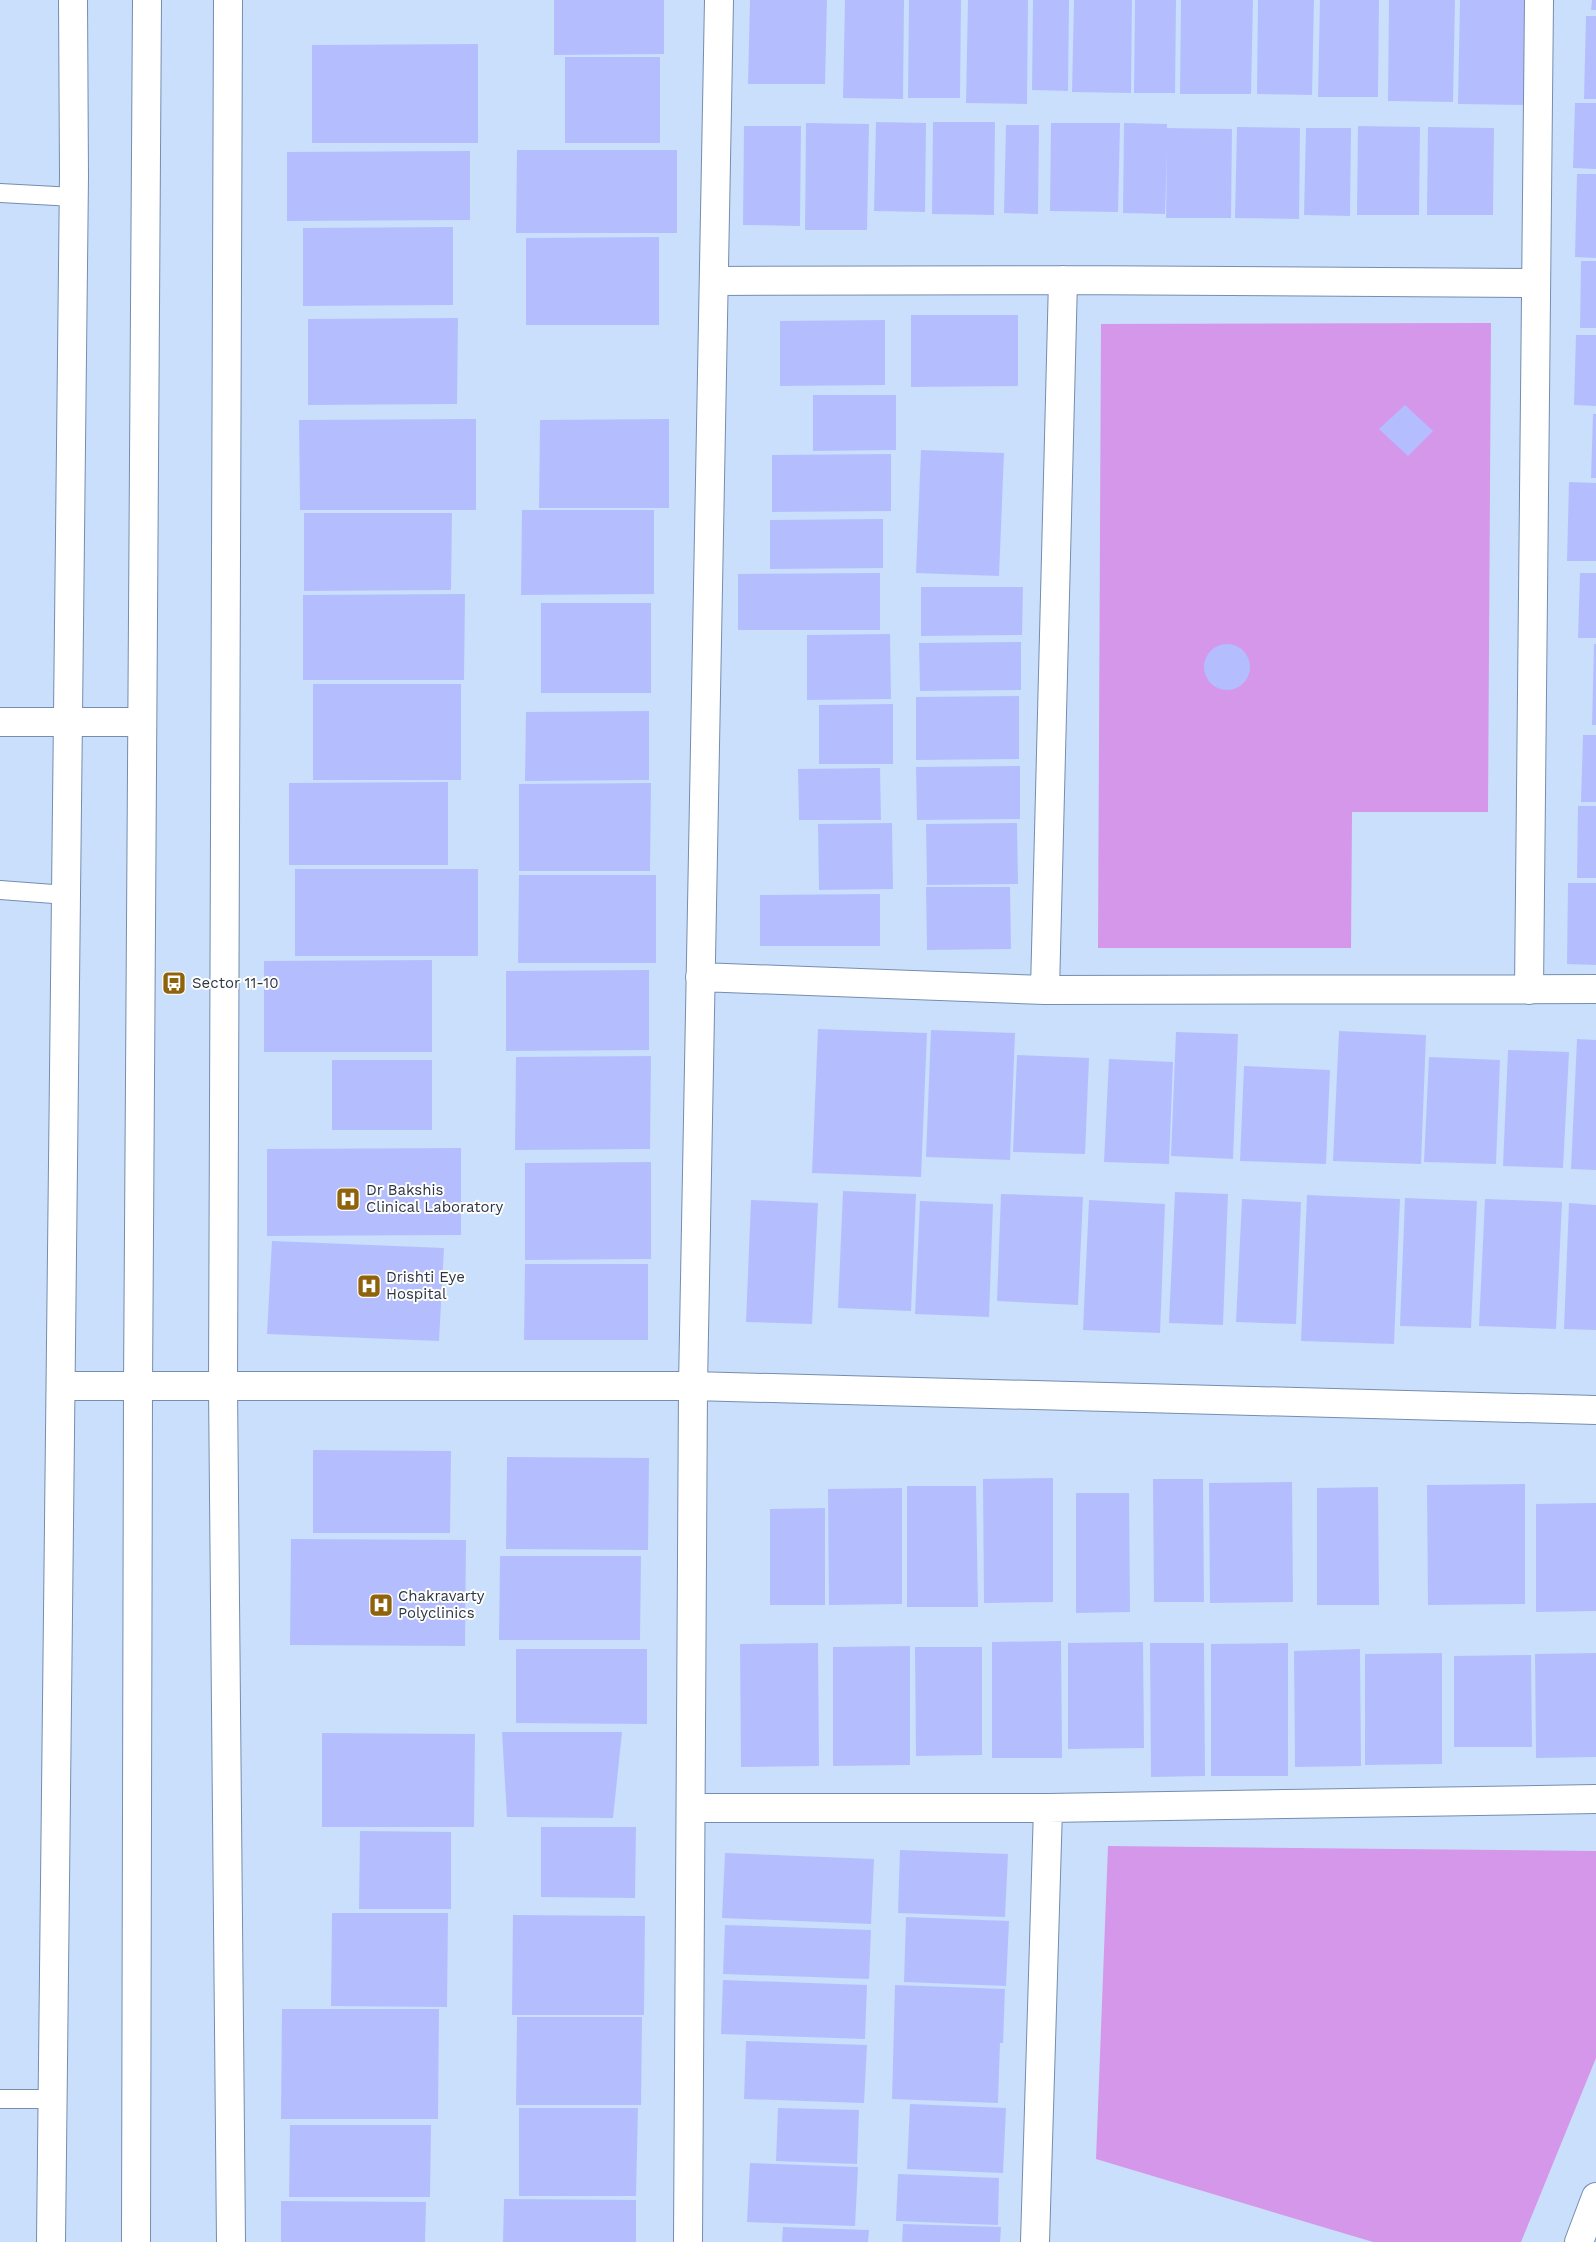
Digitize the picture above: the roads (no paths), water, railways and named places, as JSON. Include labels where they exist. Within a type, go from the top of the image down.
[{"type":"street","points":[[50,2242],[54,2099],[67,895],[74,197],[73,0]]},
{"type":"street","points":[[136,2242],[138,1387],[147,0]]},
{"type":"street","points":[[228,0],[223,1387],[231,2242]]},
{"type":"street","points":[[688,2242],[693,1386],[719,0]]},
{"type":"street","points":[[1529,990],[1539,0]]},
{"type":"street","points":[[714,281],[1063,280],[1536,283]]},
{"type":"street","points":[[1045,990],[1063,280]]},
{"type":"street","points":[[0,722],[142,722]]},
{"type":"street","points":[[700,977],[1045,990],[1596,989]]},
{"type":"street","points":[[61,1386],[693,1386],[1596,1410]]},
{"type":"street","points":[[692,1808],[1048,1808],[1596,1799]]},
{"type":"street","points":[[1034,2242],[1048,1808]]},
{"type":"street","points":[[1579,2242],[1596,2197]]},
{"type":"lane","points":[[0,193],[74,197]]},
{"type":"lane","points":[[0,890],[67,895]]},
{"type":"lane","points":[[0,2099],[54,2099]]},
{"type":"place","name":"Sector 11-10","points":[[174,983]]},
{"type":"place","name":"Dr Bakshis Clinical Laboratory","points":[[348,1199]]},
{"type":"place","name":"Drishti Eye Hospital","points":[[369,1286]]},
{"type":"place","name":"Chakravarty Polyclinics","points":[[381,1605]]}]
